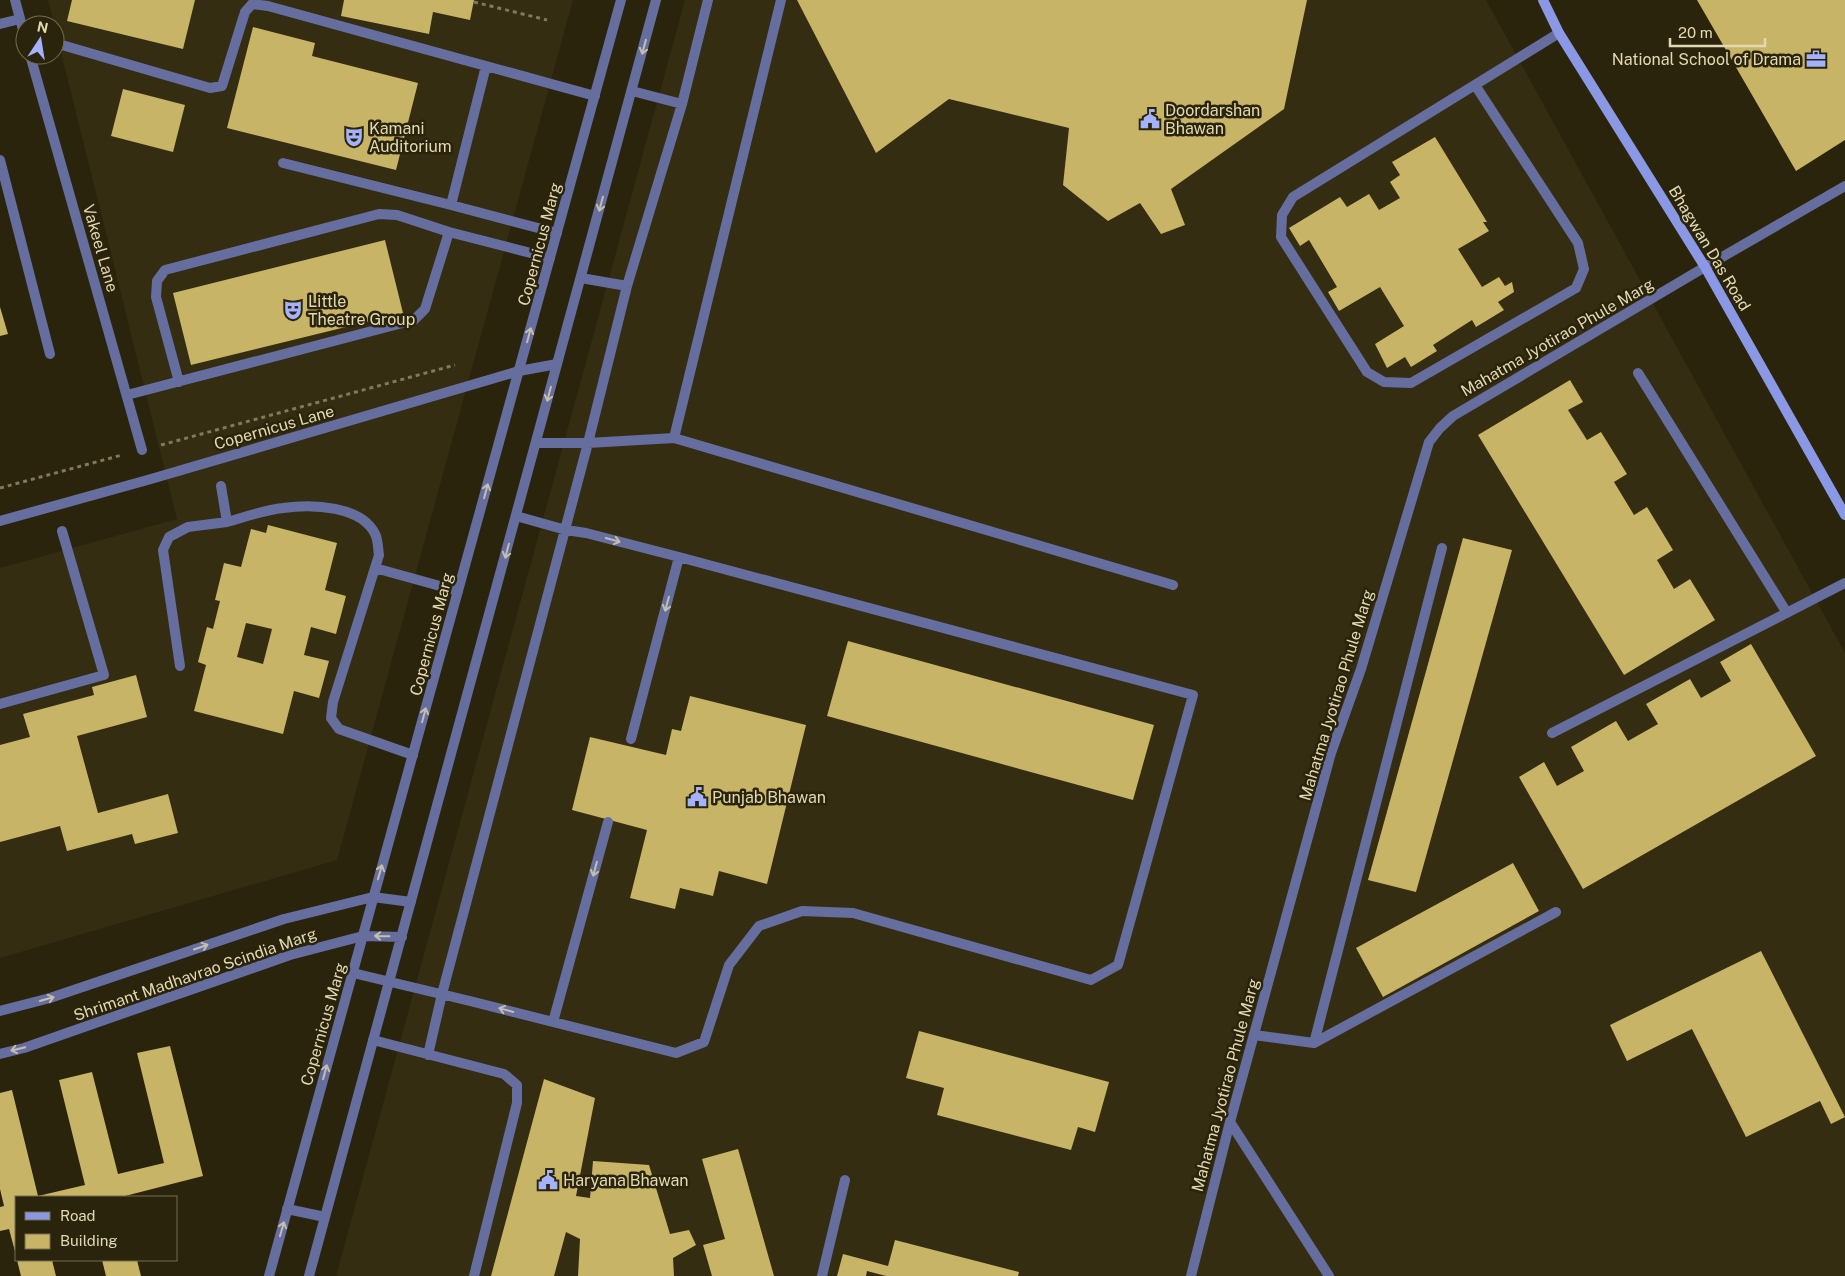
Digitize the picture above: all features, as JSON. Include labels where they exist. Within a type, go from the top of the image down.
[{"type":"main road","name":"Bhagwan Das Road","points":[[1543,0],[1559,33],[1705,267],[1845,515]]},
{"type":"street","points":[[15,0],[19,15]]},
{"type":"street","name":"Copernicus Marg","points":[[269,1276],[621,0]]},
{"type":"street","points":[[309,1276],[656,0]]},
{"type":"street","points":[[428,1055],[442,994],[566,530],[627,286],[682,104],[708,0]]},
{"type":"street","points":[[674,438],[781,0]]},
{"type":"street","points":[[65,46],[210,88],[222,86],[245,12],[252,4],[268,6],[595,96]]},
{"type":"street","points":[[0,24],[15,20]]},
{"type":"street","points":[[1475,85],[1578,243],[1584,269],[1576,288],[1411,383],[1384,382],[1367,372],[1281,237],[1282,215],[1293,197],[1559,33]]},
{"type":"street","name":"Vakeel Lane","points":[[33,65],[142,450]]},
{"type":"street","points":[[451,205],[486,66]]},
{"type":"street","points":[[632,91],[682,104]]},
{"type":"street","points":[[0,160],[50,354]]},
{"type":"street","points":[[283,163],[557,233]]},
{"type":"street","name":"Mahatma Jyotirao Phule Marg","points":[[1191,1276],[1230,1122],[1331,753],[1361,669],[1429,442],[1453,416],[1845,186]]},
{"type":"street","points":[[179,382],[156,297],[157,281],[165,270],[379,214],[397,215],[449,232],[550,258]]},
{"type":"street","points":[[127,396],[414,320],[424,309],[449,232]]},
{"type":"street","points":[[581,278],[627,286]]},
{"type":"street","name":"Copernicus Lane","points":[[0,521],[519,370],[558,364]]},
{"type":"street","points":[[1638,373],[1787,613]]},
{"type":"street","points":[[536,443],[588,443],[674,438],[1173,585]]},
{"type":"street","points":[[221,486],[227,522]]},
{"type":"street","points":[[180,666],[163,550],[169,537],[188,527],[227,522],[282,508],[316,506],[347,512],[364,519],[376,536],[379,555],[333,702],[332,718],[340,729],[413,755]]},
{"type":"street","points":[[353,973],[676,1053],[704,1042],[730,965],[759,926],[802,911],[853,913],[1091,980],[1118,965],[1193,695],[680,557],[516,516]]},
{"type":"street","points":[[0,704],[104,675],[62,531]]},
{"type":"street","points":[[1314,1043],[1442,548]]},
{"type":"street","points":[[631,739],[680,557]]},
{"type":"street","points":[[375,568],[458,591]]},
{"type":"street","points":[[1552,733],[1845,583]]},
{"type":"street","points":[[553,1022],[608,822]]},
{"type":"street","points":[[373,897],[410,902]]},
{"type":"street","name":"Shrimant Madhavrao Scindia Marg","points":[[0,1011],[50,998],[284,919],[373,897]]},
{"type":"street","points":[[1254,1035],[1314,1043],[1556,912]]},
{"type":"street","name":"Shrimant Madhavrao Scindia Marg","points":[[0,1054],[24,1048],[290,955],[363,936],[402,937]]},
{"type":"street","points":[[374,1040],[504,1074],[517,1086],[517,1103],[474,1276]]},
{"type":"street","points":[[1230,1122],[1329,1276]]},
{"type":"street","points":[[822,1276],[844,1180]]},
{"type":"street","points":[[288,1209],[326,1217]]},
{"type":"path","points":[[474,2],[547,20]]},
{"type":"path","points":[[0,488],[456,365]]},
{"type":"shaded area","points":[[48,0],[573,0],[337,860],[0,958],[0,568],[177,519],[64,65],[65,15],[52,15]]},
{"type":"shaded area","points":[[685,0],[1486,0],[1845,653],[1845,1276],[336,1276]]},
{"type":"building","points":[[72,0],[195,0],[183,49],[67,21]]},
{"type":"building","points":[[344,0],[474,0],[470,20],[433,12],[429,34],[341,16]]},
{"type":"building","name":"Doordarshan Bhawan","points":[[797,0],[1307,0],[1284,109],[1171,189],[1185,225],[1161,234],[1140,203],[1108,221],[1063,185],[1069,128],[949,99],[876,153]]},
{"type":"building","points":[[1697,0],[1845,0],[1845,140],[1796,171]]},
{"type":"building","points":[[253,27],[315,43],[312,56],[418,83],[396,170],[227,128]]},
{"type":"building","points":[[123,89],[185,105],[173,152],[111,136]]},
{"type":"building","points":[[1435,137],[1487,222],[1483,222],[1489,231],[1458,249],[1482,287],[1499,277],[1505,286],[1512,282],[1514,292],[1498,302],[1504,310],[1476,327],[1472,320],[1433,345],[1437,351],[1411,367],[1405,357],[1387,368],[1375,344],[1404,326],[1380,287],[1339,311],[1328,292],[1337,287],[1309,240],[1300,246],[1289,228],[1340,197],[1347,207],[1369,194],[1379,210],[1400,198],[1390,182],[1400,175],[1392,162]]},
{"type":"building","points":[[385,240],[403,313],[191,365],[173,293]]},
{"type":"building","points":[[0,307],[8,334],[0,336]]},
{"type":"building","points":[[1570,380],[1583,402],[1568,410],[1587,440],[1601,432],[1627,474],[1614,482],[1634,515],[1647,507],[1673,550],[1657,560],[1674,589],[1690,579],[1715,620],[1624,675],[1478,435]]},
{"type":"building","points":[[268,525],[337,543],[325,590],[346,596],[336,634],[311,627],[304,655],[329,661],[319,698],[294,691],[283,734],[194,711],[206,665],[198,662],[207,627],[213,629],[220,601],[215,600],[224,563],[241,567],[251,529],[266,533]],"holes":[[[246,623],[272,629],[263,664],[237,657]]]},
{"type":"building","points":[[1463,538],[1512,550],[1416,892],[1368,880]]},
{"type":"building","points":[[848,641],[1154,725],[1133,800],[827,716]]},
{"type":"building","points":[[1751,644],[1816,756],[1583,889],[1519,777],[1544,762],[1557,786],[1584,771],[1571,747],[1616,721],[1628,741],[1658,724],[1646,704],[1690,679],[1701,698],[1731,681],[1720,662]]},
{"type":"building","points":[[136,675],[147,717],[77,736],[98,813],[168,794],[178,833],[135,844],[132,834],[67,851],[60,826],[0,842],[0,745],[30,737],[23,714],[94,695],[92,687]]},
{"type":"building","points":[[690,696],[806,725],[767,884],[719,871],[713,896],[680,888],[675,909],[630,898],[647,830],[572,810],[590,737],[666,755],[672,729],[681,731]]},
{"type":"building","points":[[1513,863],[1539,911],[1383,997],[1356,948]]},
{"type":"building","points":[[1761,951],[1845,1117],[1831,1124],[1820,1101],[1746,1137],[1692,1029],[1627,1061],[1610,1025]]},
{"type":"building","points":[[919,1031],[1109,1082],[1095,1132],[1078,1127],[1071,1150],[937,1115],[944,1088],[906,1078]]},
{"type":"building","points":[[170,1046],[203,1176],[125,1196],[38,1196],[85,1185],[59,1080],[92,1072],[118,1174],[164,1163],[137,1053]]},
{"type":"building","name":"Haryana Bhawan","points":[[544,1079],[595,1098],[576,1196],[590,1198],[593,1161],[649,1165],[670,1234],[689,1230],[696,1245],[673,1258],[674,1276],[578,1276],[580,1239],[566,1232],[554,1276],[491,1276]]},
{"type":"building","points":[[12,1090],[38,1196],[15,1196],[15,1251],[9,1229],[0,1231],[0,1207],[4,1206],[0,1189],[0,1093]]},
{"type":"building","points":[[738,1149],[774,1276],[712,1276],[703,1245],[725,1239],[702,1159]]},
{"type":"building","points":[[895,1240],[1019,1272],[1018,1276],[886,1276],[867,1271],[866,1276],[837,1276],[843,1254],[888,1266]]},
{"type":"building","points":[[17,1261],[52,1261],[56,1276],[21,1276]]},
{"type":"building","points":[[102,1261],[137,1261],[141,1276],[106,1276]]},
{"type":"place","name":"National School of Drama","points":[[1816,59]]},
{"type":"place","name":"Doordarshan Bhawan","points":[[1150,119]]},
{"type":"place","name":"Kamani Auditorium","points":[[354,137]]},
{"type":"place","name":"Little Theatre Group","points":[[293,310]]},
{"type":"place","name":"Punjab Bhawan","points":[[697,797]]},
{"type":"place","name":"Haryana Bhawan","points":[[548,1180]]}]
